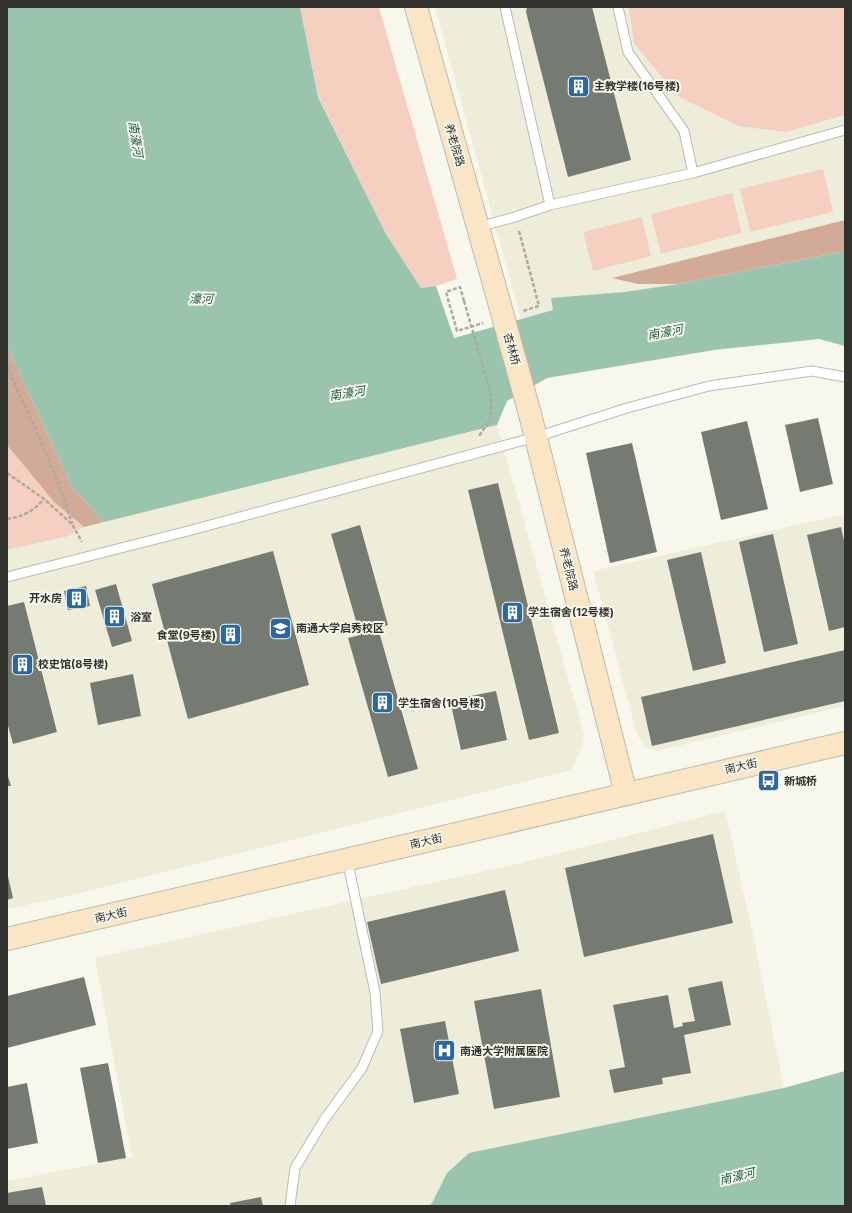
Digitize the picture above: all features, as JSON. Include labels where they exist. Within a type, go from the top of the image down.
[{"type":"main road","name":"养老院路","points":[[416,7],[494,284]]},
{"type":"main road","name":"杏林桥","points":[[494,284],[530,414]]},
{"type":"main road","name":"养老院路","points":[[530,414],[626,794]]},
{"type":"main road","name":"南大街","points":[[7,939],[845,743]]},
{"type":"lane","points":[[505,7],[550,205]]},
{"type":"lane","points":[[618,7],[628,52],[684,131],[693,173]]},
{"type":"lane","points":[[478,227],[515,217],[550,205],[693,173],[845,130]]},
{"type":"lane","points":[[7,577],[536,437],[628,408],[709,386],[812,371],[845,377]]},
{"type":"lane","points":[[290,1206],[295,1168],[324,1120],[362,1068],[378,1031],[375,992],[346,859]]},
{"type":"path","points":[[464,301],[492,398],[490,420],[479,436]]},
{"type":"path","points":[[7,366],[48,455],[72,524],[90,556]]},
{"type":"path","points":[[7,473],[44,499],[72,524]]},
{"type":"path","points":[[7,519],[17,517],[35,509],[44,499]]},
{"type":"shaded area","points":[[300,7],[379,7],[457,279],[436,286],[421,288],[386,234],[318,96]]},
{"type":"shaded area","points":[[435,7],[845,7],[845,251],[679,284],[624,292],[551,299],[553,310],[521,319]]},
{"type":"shaded area","points":[[629,7],[845,7],[845,115],[786,132],[738,126],[679,97],[634,44]]},
{"type":"shaded area","points":[[823,169],[833,212],[750,232],[740,189]]},
{"type":"shaded area","points":[[732,193],[742,233],[661,254],[651,214]]},
{"type":"shaded area","points":[[642,217],[651,256],[593,271],[583,232]]},
{"type":"shaded area","points":[[845,220],[845,251],[679,284],[638,284],[612,278]]},
{"type":"shaded area","name":"南通大学启秀校区","points":[[7,346],[104,522],[497,425],[584,735],[582,748],[571,770],[64,897],[7,909]]},
{"type":"shaded area","points":[[7,346],[72,487],[104,522],[84,527],[55,503],[7,445]]},
{"type":"shaded area","points":[[7,445],[55,503],[84,527],[69,536],[7,550]]},
{"type":"shaded area","points":[[845,514],[845,706],[657,751],[644,747],[637,734],[593,571]]},
{"type":"shaded area","name":"南通大学附属医院","points":[[725,811],[752,930],[784,1088],[469,1153],[447,1173],[432,1203],[428,1206],[7,1206],[7,1181],[132,1157],[95,958],[517,864]]},
{"type":"water","name":"濠河","points":[[7,7],[300,7],[318,97],[386,234],[421,288],[436,286],[454,338],[553,310],[551,298],[624,292],[679,284],[845,251],[845,346],[819,339],[714,350],[547,378],[507,401],[497,425],[104,522],[72,487],[7,346]]},
{"type":"water","name":"南濠河","points":[[845,1071],[845,1206],[428,1206],[432,1203],[447,1173],[469,1153],[784,1088]]},
{"type":"building","name":"主教学楼(16号楼)","points":[[527,7],[592,7],[631,160],[568,177],[526,12]]},
{"type":"building","points":[[818,418],[833,484],[800,492],[785,425]]},
{"type":"building","points":[[747,421],[768,509],[721,520],[701,432]]},
{"type":"building","points":[[632,443],[657,552],[610,563],[586,453]]},
{"type":"building","name":"学生宿舍(12号楼)","points":[[498,483],[559,733],[529,740],[468,490]]},
{"type":"building","name":"学生宿舍(10号楼)","points":[[360,525],[388,625],[378,628],[418,769],[388,777],[348,638],[360,635],[331,534]]},
{"type":"building","points":[[841,527],[845,545],[845,627],[829,631],[807,535]]},
{"type":"building","points":[[773,534],[798,644],[764,652],[739,542]]},
{"type":"building","name":"食堂(9号楼)","points":[[273,551],[309,685],[188,719],[152,584]]},
{"type":"building","points":[[701,552],[726,663],[693,671],[667,560]]},
{"type":"building","name":"浴室","points":[[116,584],[132,641],[112,647],[95,590]]},
{"type":"building","name":"开水房","points":[[86,586],[90,606],[68,610],[64,591]]},
{"type":"building","name":"校史馆(8号楼)","points":[[24,602],[57,732],[13,744],[7,722],[7,606]]},
{"type":"building","points":[[845,650],[845,701],[652,746],[641,697]]},
{"type":"building","points":[[133,674],[141,716],[98,725],[90,683]]},
{"type":"building","points":[[496,691],[507,740],[461,750],[450,700]]},
{"type":"building","points":[[7,773],[11,786],[7,786]]},
{"type":"building","points":[[713,834],[733,923],[584,957],[565,868]]},
{"type":"building","points":[[7,872],[13,898],[7,900]]},
{"type":"building","points":[[505,890],[519,951],[381,984],[367,922]]},
{"type":"building","points":[[84,977],[96,1025],[7,1048],[7,996]]},
{"type":"building","points":[[722,981],[731,1025],[684,1035],[691,1073],[662,1078],[663,1084],[614,1093],[609,1070],[625,1067],[613,1005],[668,995],[674,1028],[683,1026],[682,1023],[695,1021],[688,988]]},
{"type":"building","points":[[541,989],[560,1097],[494,1109],[474,1001]]},
{"type":"building","points":[[445,1021],[459,1094],[414,1103],[400,1029]]},
{"type":"building","points":[[108,1063],[126,1158],[98,1163],[80,1068]]},
{"type":"building","points":[[27,1083],[38,1143],[7,1149],[7,1087]]},
{"type":"building","points":[[42,1187],[46,1206],[7,1206],[7,1193]]},
{"type":"building","points":[[261,1197],[263,1206],[231,1206],[230,1203]]},
{"type":"place","name":"主教学楼(16号楼)","points":[[578,86]]},
{"type":"place","name":"开水房","points":[[77,598]]},
{"type":"place","name":"学生宿舍(12号楼)","points":[[513,612]]},
{"type":"place","name":"浴室","points":[[114,617]]},
{"type":"place","name":"南通大学启秀校区","points":[[281,628]]},
{"type":"place","name":"食堂(9号楼)","points":[[231,635]]},
{"type":"place","name":"校史馆(8号楼)","points":[[23,664]]},
{"type":"place","name":"学生宿舍(10号楼)","points":[[383,703]]},
{"type":"place","name":"新城桥","points":[[768,781]]},
{"type":"place","name":"南通大学附属医院","points":[[444,1051]]}]
